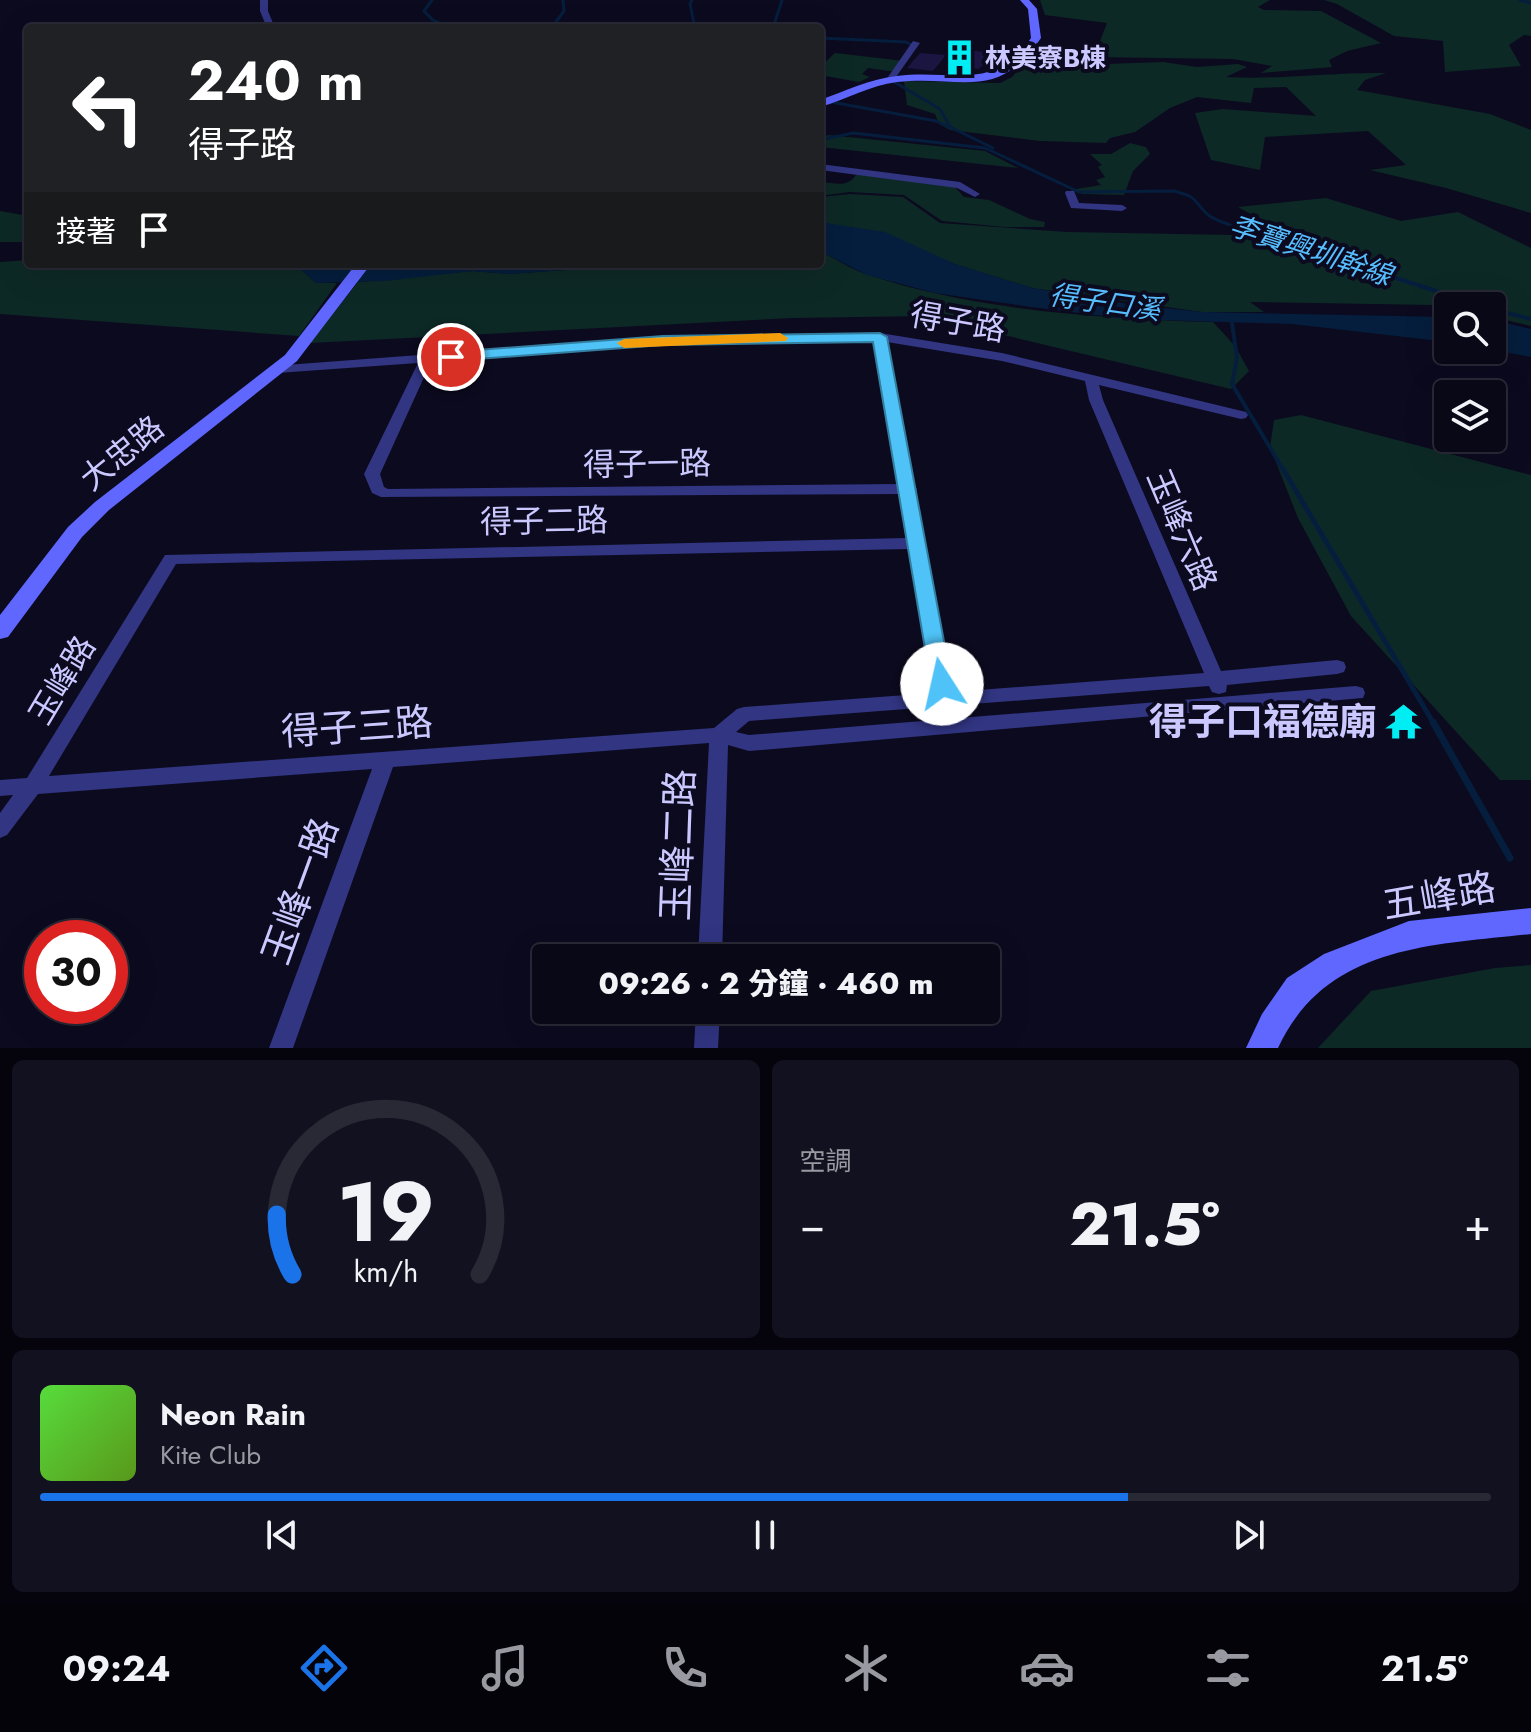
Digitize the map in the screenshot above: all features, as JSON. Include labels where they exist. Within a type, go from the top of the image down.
[{"type":"street","points":[[264,0],[269,24]]},
{"type":"street","points":[[824,103],[894,79],[984,78],[1011,71],[1036,38],[1032,9],[1024,0]]},
{"type":"street","points":[[894,79],[892,77],[916,43]]},
{"type":"street","points":[[824,168],[960,185],[975,194]]},
{"type":"street","points":[[1070,193],[1075,206],[1122,208]]},
{"type":"street","name":"大忠路","points":[[0,631],[75,532],[102,506],[277,369],[304,344],[361,268]]},
{"type":"street","points":[[880,337],[944,700]]},
{"type":"street","name":"得子路","points":[[277,369],[663,341],[880,337],[1002,357],[1241,415]]},
{"type":"street","name":"得子一路","points":[[426,359],[372,474],[377,490],[386,494],[909,489]]},
{"type":"street","name":"玉峰六路","points":[[1091,379],[1096,400],[1226,703]]},
{"type":"street","name":"得子二路","points":[[171,559],[918,543]]},
{"type":"street","name":"玉峰路","points":[[0,829],[33,785],[171,559]]},
{"type":"street","points":[[719,735],[744,714],[1337,667]]},
{"type":"street","points":[[719,735],[749,743],[1356,693]]},
{"type":"street","name":"得子三路","points":[[0,788],[719,735]]},
{"type":"street","name":"玉峰二路","points":[[711,944],[719,735]]},
{"type":"street","name":"玉峰一路","points":[[281,1048],[386,759]]},
{"type":"street","name":"五峰路","points":[[1262,1048],[1273,1025],[1298,988],[1334,964],[1409,934],[1531,921]]},
{"type":"street","points":[[706,1048],[707,1024]]},
{"type":"green space","points":[[1040,0],[1270,0],[1258,7],[1264,10],[1321,11],[1381,43],[1347,51],[1329,60],[1332,67],[1261,73],[1272,66],[1233,59],[1094,57],[1107,23],[1045,15]]},
{"type":"green space","points":[[1324,0],[1531,0],[1531,36],[1524,35],[1509,45],[1521,66],[1445,72],[1443,41],[1394,36]]},
{"type":"green space","points":[[835,53],[904,61],[896,72],[868,68],[862,74],[870,77],[859,82],[824,76],[824,63]]},
{"type":"green space","points":[[1163,62],[1197,67],[1238,64],[1247,67],[1226,77],[1386,73],[1365,80],[1357,90],[1490,114],[1531,130],[1531,213],[1370,170],[1406,165],[1368,131],[1265,137],[1260,170],[1211,160],[1195,113],[1223,109],[1316,116],[1286,87],[1254,88],[1251,103],[1197,97],[1170,108],[1135,132],[1110,138],[1106,143],[1040,141],[950,130],[939,124],[935,114],[907,105],[904,81],[1000,83],[1012,77],[1024,63],[1050,66]]},
{"type":"green space","points":[[828,135],[985,151],[1018,168],[824,147],[824,138]]},
{"type":"green space","points":[[1130,143],[1146,147],[1150,154],[1133,171],[1124,195],[1083,194],[1070,190],[1101,185],[1096,180],[1105,177],[1098,167],[1102,165],[1090,154],[1111,154]]},
{"type":"green space","points":[[856,175],[955,187],[964,197],[989,200],[1030,219],[1045,222],[1044,227],[942,221],[904,195],[849,192],[824,195],[824,182],[845,183]]},
{"type":"green space","points":[[850,194],[903,197],[940,223],[1067,232],[1290,236],[1238,207],[1326,198],[1401,221],[1458,212],[1531,248],[1531,326],[1506,320],[1506,292],[1434,292],[1434,305],[1250,302],[1264,312],[1202,312],[1032,288],[864,236],[824,230],[824,197]]},
{"type":"green space","points":[[0,211],[24,215],[24,242],[0,242]]},
{"type":"green space","points":[[824,253],[863,273],[951,297],[1084,315],[1213,322],[1235,346],[1249,371],[1231,389],[924,316],[792,318],[310,343],[358,282],[473,271],[509,274],[592,268],[824,268]]},
{"type":"green space","points":[[24,260],[24,268],[299,268],[316,283],[337,283],[299,336],[0,314],[0,262]]},
{"type":"green space","points":[[1301,415],[1531,475],[1531,780],[1500,780],[1351,616],[1298,518],[1270,447],[1274,420]]},
{"type":"green space","points":[[1531,965],[1531,1048],[1318,1048],[1371,991],[1495,968]]},
{"type":"water","points":[[824,230],[864,236],[1032,288],[1128,304],[1202,312],[1434,317],[1434,340],[1292,324],[1128,319],[935,293],[867,275],[824,253]]},
{"type":"water","points":[[299,268],[592,268],[509,274],[473,271],[385,281],[316,283]]},
{"type":"water","points":[[1506,323],[1531,329],[1531,357],[1506,353]]},
{"type":"building","points":[[987,49],[1001,51],[990,67],[957,67],[968,50],[984,52]]},
{"type":"building","points":[[920,53],[946,55],[933,71],[907,68]]},
{"type":"waterway","name":"李寶興圳幹線","points":[[432,0],[424,11],[442,24]]},
{"type":"waterway","points":[[554,24],[564,11],[563,0]]},
{"type":"waterway","points":[[692,0],[694,24]]},
{"type":"waterway","points":[[774,24],[782,0]]},
{"type":"waterway","points":[[1520,0],[1531,3]]},
{"type":"waterway","points":[[824,38],[906,42],[913,46]]},
{"type":"waterway","points":[[891,80],[940,109],[950,127],[993,148]]},
{"type":"waterway","points":[[824,101],[936,121],[949,127]]},
{"type":"waterway","name":"李寶興圳幹線","points":[[824,139],[853,133],[985,148],[1079,192],[1174,191],[1191,197],[1217,220],[1383,274]]},
{"type":"waterway","name":"得子口溪","points":[[824,229],[878,236],[946,267]]},
{"type":"waterway","name":"李寶興圳幹線","points":[[1377,272],[1439,292]]},
{"type":"waterway","name":"李寶興圳幹線","points":[[1506,313],[1531,319]]},
{"type":"waterway","points":[[1231,316],[1237,358],[1232,384],[1284,471]]},
{"type":"waterway","points":[[1283,469],[1434,724]]},
{"type":"waterway","points":[[1433,722],[1510,858]]},
{"type":"slow traffic","points":[[624,343],[780,338]]},
{"type":"place","name":"林美寮B棟","points":[[959,58]]},
{"type":"place","name":"得子口福德廟","points":[[1403,722]]},
{"type":"route","points":[[451,357],[663,341],[880,337],[942,684]]}]
